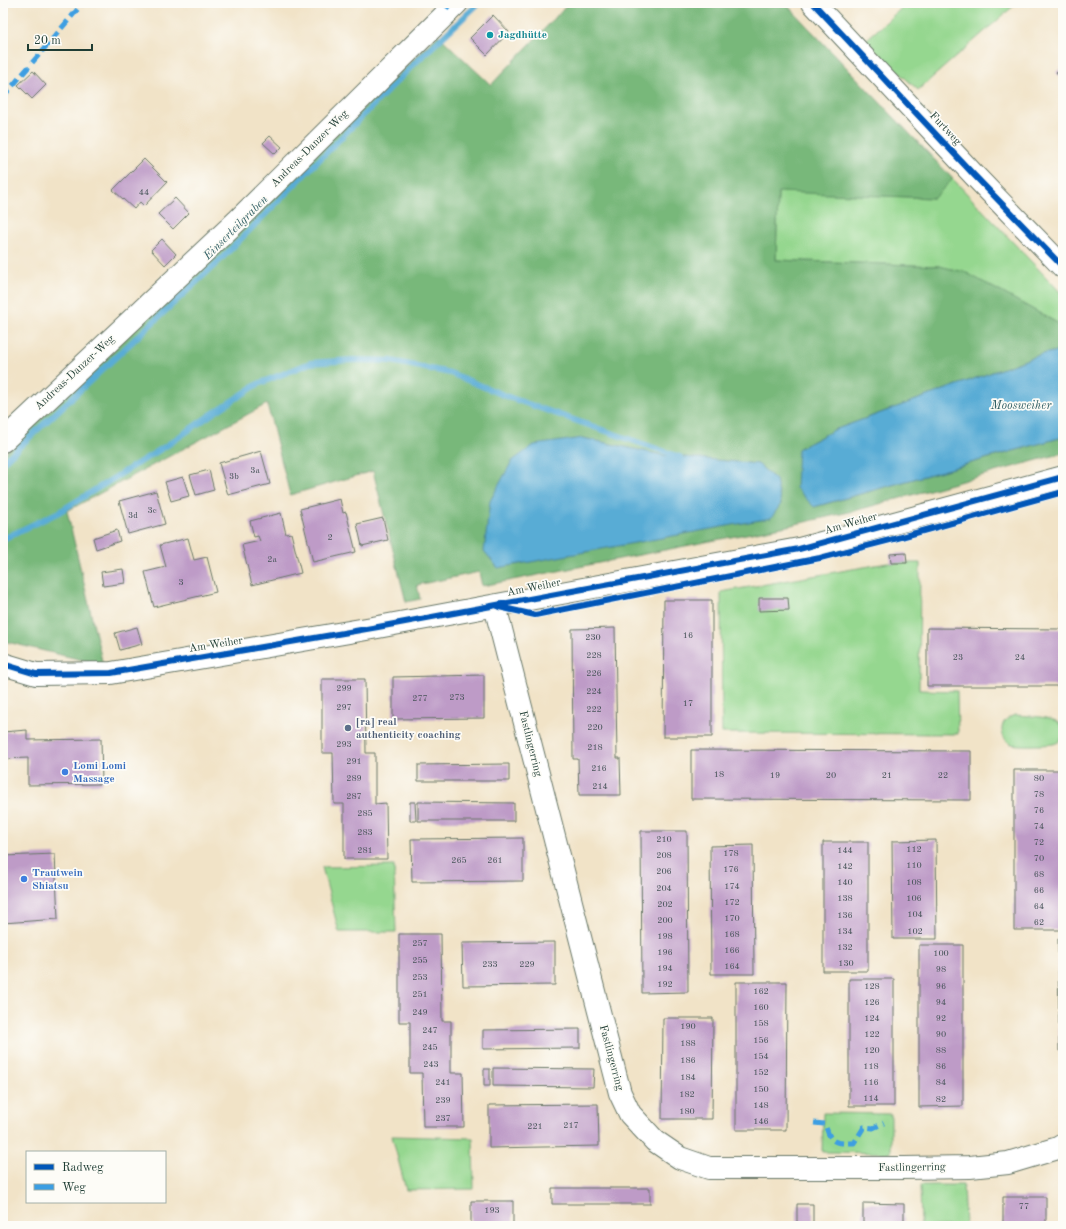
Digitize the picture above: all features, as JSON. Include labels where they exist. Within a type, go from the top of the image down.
[{"type":"street","name":"Andreas-Danzer-Weg","points":[[3,441],[237,221],[457,3]]},
{"type":"street","name":"Furtweg","points":[[813,3],[974,175],[1063,267]]},
{"type":"street","name":"Am Weiher","points":[[3,664],[36,674],[111,673],[495,606],[800,549],[1063,477]]},
{"type":"street","name":"Fastlingerring","points":[[495,606],[620,1093],[630,1114],[655,1141],[680,1158],[709,1168],[970,1167],[1008,1163],[1058,1148],[1063,1145]]},
{"type":"green space","points":[[569,3],[785,3],[953,179],[934,198],[778,192],[776,260],[939,266],[965,272],[1063,326],[1063,350],[1042,354],[834,430],[798,449],[814,507],[1063,437],[1063,453],[854,511],[787,526],[482,586],[479,572],[417,585],[420,599],[406,602],[373,471],[290,495],[267,404],[67,511],[103,665],[3,641],[3,455],[438,35],[491,85]],"holes":[[[583,438],[662,455],[758,464],[776,480],[781,504]]]},
{"type":"green space","points":[[907,3],[1017,3],[918,90],[865,41]]},
{"type":"green space","points":[[953,179],[1063,295],[1063,326],[965,273],[939,266],[776,260],[778,191],[934,198]]},
{"type":"green space","points":[[887,563],[920,563],[919,690],[957,691],[958,734],[722,733],[721,592]]},
{"type":"green space","points":[[1015,715],[1047,718],[1058,722],[1063,728],[1063,737],[1059,742],[1053,744],[1012,744],[1004,737],[1002,729],[1004,722],[1008,718]]},
{"type":"green space","points":[[394,866],[396,932],[339,932],[322,867]]},
{"type":"green space","points":[[823,1113],[891,1114],[891,1153],[822,1152]]},
{"type":"green space","points":[[392,1136],[473,1138],[474,1189],[406,1190]]},
{"type":"green space","points":[[920,1185],[963,1185],[965,1226],[921,1226]]},
{"type":"water","name":"Moosweiher","points":[[1063,350],[1063,437],[814,507],[796,488],[798,449],[834,430],[1042,354]]},
{"type":"water","points":[[583,438],[662,455],[758,464],[776,480],[781,504],[771,518],[498,568],[484,551],[490,501],[512,461],[534,445]]},
{"type":"building","name":"Jagdhütte","points":[[493,15],[509,32],[487,55],[470,38]]},
{"type":"building","points":[[1063,67],[1063,81],[1056,72]]},
{"type":"building","points":[[33,71],[46,85],[32,99],[18,85]]},
{"type":"building","points":[[270,136],[282,147],[275,154],[263,143]]},
{"type":"building","points":[[144,159],[167,182],[144,206],[140,202],[134,209],[113,190]]},
{"type":"building","points":[[175,198],[189,213],[173,229],[158,214]]},
{"type":"building","points":[[162,239],[176,254],[165,265],[151,250]]},
{"type":"building","points":[[261,451],[270,484],[228,495],[219,463]]},
{"type":"building","points":[[209,470],[214,490],[196,495],[190,475]]},
{"type":"building","points":[[183,477],[189,496],[171,501],[165,482]]},
{"type":"building","points":[[156,491],[165,524],[128,534],[119,501]]},
{"type":"building","points":[[340,499],[343,513],[346,512],[356,552],[313,562],[300,509]]},
{"type":"building","points":[[1061,508],[1063,508],[1063,597],[1061,597]]},
{"type":"building","points":[[281,513],[286,534],[291,533],[301,573],[252,585],[242,545],[260,541],[258,536],[254,537],[250,521]]},
{"type":"building","points":[[383,518],[388,540],[362,546],[357,524]]},
{"type":"building","points":[[117,530],[120,541],[96,549],[93,538]]},
{"type":"building","points":[[188,538],[194,560],[207,557],[216,592],[154,607],[145,572],[166,567],[160,545]]},
{"type":"building","points":[[906,553],[907,563],[891,563],[890,554]]},
{"type":"building","points":[[123,569],[125,583],[103,586],[101,572]]},
{"type":"building","points":[[759,598],[788,598],[789,610],[759,611]]},
{"type":"building","points":[[664,600],[712,600],[712,737],[663,737]]},
{"type":"building","points":[[137,627],[142,644],[120,650],[115,633]]},
{"type":"building","points":[[615,628],[617,758],[620,758],[621,795],[579,795],[578,759],[573,759],[572,629]]},
{"type":"building","points":[[927,628],[1063,629],[1063,686],[927,686]]},
{"type":"building","points":[[484,675],[484,718],[393,719],[393,677]]},
{"type":"building","points":[[322,679],[365,679],[366,753],[375,753],[375,804],[386,803],[387,859],[344,859],[344,804],[334,804],[333,753],[322,753]]},
{"type":"building","points":[[27,730],[27,740],[101,739],[102,784],[28,785],[28,758],[3,759],[3,732]]},
{"type":"building","points":[[691,750],[971,751],[971,800],[691,799]]},
{"type":"building","points":[[509,764],[509,781],[418,781],[418,765]]},
{"type":"building","points":[[1014,770],[1063,770],[1063,930],[1014,930]]},
{"type":"building","points":[[410,802],[415,802],[416,821],[410,821]]},
{"type":"building","points":[[418,802],[514,803],[514,821],[418,821]]},
{"type":"building","points":[[641,831],[687,831],[688,992],[642,993]]},
{"type":"building","points":[[523,838],[523,881],[412,882],[411,839]]},
{"type":"building","points":[[936,840],[937,939],[893,939],[892,841]]},
{"type":"building","points":[[823,842],[868,842],[868,971],[823,971]]},
{"type":"building","points":[[753,845],[754,974],[711,974],[710,846]]},
{"type":"building","points":[[55,854],[58,919],[3,923],[3,856]]},
{"type":"building","points":[[399,934],[441,934],[442,1021],[451,1021],[451,1073],[463,1073],[464,1127],[423,1127],[422,1073],[410,1073],[410,1022],[399,1022]]},
{"type":"building","points":[[1058,939],[1063,939],[1063,1051],[1059,1051]]},
{"type":"building","points":[[555,942],[555,985],[463,986],[462,943]]},
{"type":"building","points":[[919,945],[963,945],[963,1106],[919,1107]]},
{"type":"building","points":[[849,979],[894,979],[894,1106],[849,1106]]},
{"type":"building","points":[[736,982],[787,982],[786,1130],[736,1130]]},
{"type":"building","points":[[663,1018],[713,1018],[712,1119],[662,1119]]},
{"type":"building","points":[[580,1029],[580,1048],[483,1049],[483,1030]]},
{"type":"building","points":[[493,1068],[594,1069],[593,1087],[493,1086]]},
{"type":"building","points":[[484,1069],[490,1069],[490,1086],[484,1086]]},
{"type":"building","points":[[598,1104],[599,1146],[489,1148],[489,1105]]},
{"type":"building","points":[[552,1188],[650,1188],[650,1204],[552,1204]]},
{"type":"building","points":[[1003,1197],[1046,1197],[1046,1226],[1003,1226]]},
{"type":"building","points":[[471,1201],[513,1201],[513,1226],[471,1226]]},
{"type":"building","points":[[863,1203],[904,1204],[904,1226],[863,1226]]},
{"type":"building","points":[[797,1204],[813,1204],[813,1226],[797,1226]]},
{"type":"waterway","name":"Einserteilgraben","points":[[3,462],[221,259],[415,63],[479,3]]},
{"type":"waterway","points":[[3,539],[59,512],[166,446],[258,384],[310,363],[353,360],[391,361],[450,373],[511,398],[680,457]]},
{"type":"marked path","points":[[3,97],[83,3]]},
{"type":"marked path","points":[[443,3],[450,8]]},
{"type":"marked path","points":[[814,1123],[825,1124],[829,1135],[834,1141],[847,1143],[854,1143],[864,1127],[873,1128],[884,1123]]},
{"type":"cycle path","points":[[813,3],[974,175],[1063,267]]},
{"type":"cycle path","points":[[3,664],[36,674],[111,673],[378,627],[799,549],[1063,477]]},
{"type":"cycle path","points":[[499,607],[535,615],[820,558],[1063,492]]},
{"type":"place","name":"Jagdhütte","points":[[490,35]]},
{"type":"place","name":"[ra] real authenticity coaching","points":[[348,728]]},
{"type":"place","name":"Lomi Lomi Massage","points":[[65,772]]},
{"type":"place","name":"Trautwein Shiatsu","points":[[24,879]]}]
